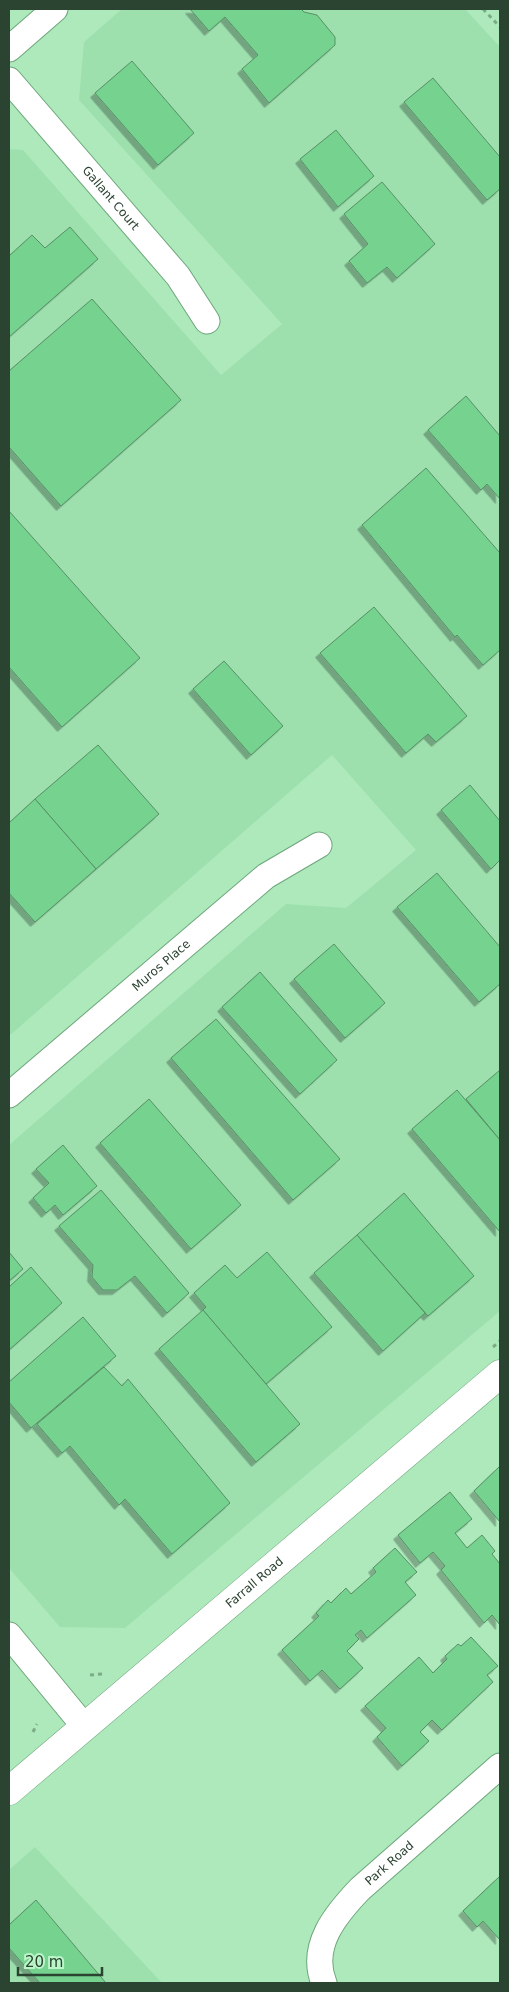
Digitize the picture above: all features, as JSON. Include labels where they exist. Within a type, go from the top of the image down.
[{"type":"main road","name":"Farrall Road","points":[[9,1791],[500,1374]]},
{"type":"street","points":[[9,49],[55,9]]},
{"type":"street","name":"Gallant Court","points":[[9,80],[178,276],[208,321]]},
{"type":"street","name":"Muros Place","points":[[9,1095],[266,876],[320,845]]},
{"type":"street","points":[[9,1635],[84,1726]]},
{"type":"street","name":"Park Road","points":[[324,1983],[320,1973],[322,1941],[339,1910],[360,1889],[500,1766]]},
{"type":"path","points":[[483,9],[500,27]]},
{"type":"shaded area","points":[[122,9],[465,9],[500,47],[500,1311],[125,1628],[60,1627],[9,1568],[9,1145],[286,904],[346,908],[416,850],[332,755],[9,1036],[9,149],[23,150],[221,375],[282,324],[79,100],[84,42]]},
{"type":"shaded area","points":[[35,1847],[162,1983],[9,1983],[9,1870]]},
{"type":"building","points":[[190,9],[301,9],[304,12],[317,15],[335,37],[335,45],[269,103],[242,69],[258,55],[225,17],[209,31]]},
{"type":"building","points":[[132,61],[194,133],[158,165],[95,93]]},
{"type":"building","points":[[433,78],[500,157],[500,189],[487,200],[404,102]]},
{"type":"building","points":[[336,130],[374,176],[338,207],[300,159]]},
{"type":"building","points":[[382,182],[435,244],[397,278],[387,267],[367,283],[349,261],[368,244],[344,214]]},
{"type":"building","points":[[70,227],[98,259],[9,337],[9,256],[32,235],[45,248]]},
{"type":"building","points":[[92,299],[181,400],[61,506],[9,447],[9,371]]},
{"type":"building","points":[[466,396],[500,436],[500,499],[487,484],[481,490],[428,430]]},
{"type":"building","points":[[426,468],[500,553],[500,650],[483,665],[457,635],[455,637],[362,525]]},
{"type":"building","points":[[9,511],[140,658],[62,727],[9,667]]},
{"type":"building","points":[[374,607],[467,716],[436,742],[428,734],[406,753],[320,653]]},
{"type":"building","points":[[224,661],[283,726],[251,755],[193,689]]},
{"type":"building","points":[[98,745],[159,814],[96,869],[35,799]]},
{"type":"building","points":[[470,785],[500,821],[500,860],[491,869],[441,810]]},
{"type":"building","points":[[35,799],[96,869],[35,922],[9,893],[9,823]]},
{"type":"building","points":[[437,873],[500,947],[500,984],[479,1002],[397,907]]},
{"type":"building","points":[[334,944],[385,1003],[345,1038],[294,979]]},
{"type":"building","points":[[260,972],[337,1060],[300,1094],[222,1007]]},
{"type":"building","points":[[216,1019],[340,1159],[293,1200],[171,1058]]},
{"type":"building","points":[[500,1070],[500,1140],[466,1099]]},
{"type":"building","points":[[457,1090],[500,1140],[500,1232],[412,1129]]},
{"type":"building","points":[[149,1099],[241,1205],[191,1249],[100,1143]]},
{"type":"building","points":[[63,1145],[97,1186],[63,1215],[55,1205],[46,1213],[33,1198],[49,1183],[36,1169]]},
{"type":"building","points":[[101,1190],[189,1293],[167,1313],[135,1276],[117,1290],[103,1290],[92,1277],[93,1265],[59,1226]]},
{"type":"building","points":[[404,1193],[474,1276],[428,1316],[357,1235]]},
{"type":"building","points":[[357,1235],[425,1313],[383,1351],[314,1273]]},
{"type":"building","points":[[9,1252],[23,1269],[9,1281]]},
{"type":"building","points":[[267,1252],[332,1327],[266,1384],[203,1310],[206,1307],[194,1293],[225,1265],[237,1278]]},
{"type":"building","points":[[31,1267],[62,1303],[9,1350],[9,1287]]},
{"type":"building","points":[[203,1310],[300,1424],[256,1462],[159,1349]]},
{"type":"building","points":[[83,1317],[116,1356],[31,1428],[9,1402],[9,1382]]},
{"type":"building","points":[[104,1367],[122,1386],[128,1379],[230,1503],[172,1554],[125,1499],[119,1505],[70,1446],[62,1453],[37,1424]]},
{"type":"building","points":[[500,1466],[500,1522],[474,1491]]},
{"type":"building","points":[[450,1492],[472,1519],[455,1533],[467,1548],[482,1535],[495,1551],[492,1554],[500,1564],[500,1625],[492,1615],[484,1623],[441,1570],[445,1566],[433,1552],[420,1563],[398,1535]]},
{"type":"building","points":[[395,1548],[417,1572],[405,1582],[416,1595],[367,1638],[361,1630],[355,1635],[359,1639],[347,1651],[363,1668],[340,1689],[322,1670],[310,1681],[282,1650],[319,1616],[316,1613],[328,1600],[331,1603],[346,1588],[351,1594],[376,1572],[373,1568]]},
{"type":"building","points":[[471,1637],[498,1666],[487,1675],[493,1682],[442,1730],[432,1720],[420,1732],[429,1741],[402,1766],[377,1737],[386,1728],[365,1706],[419,1657],[433,1673],[447,1659],[445,1656],[458,1644],[461,1646]]},
{"type":"building","points":[[500,1876],[500,1940],[483,1921],[477,1927],[463,1911]]},
{"type":"building","points":[[36,1900],[106,1983],[40,1983],[9,1948],[9,1925]]}]
